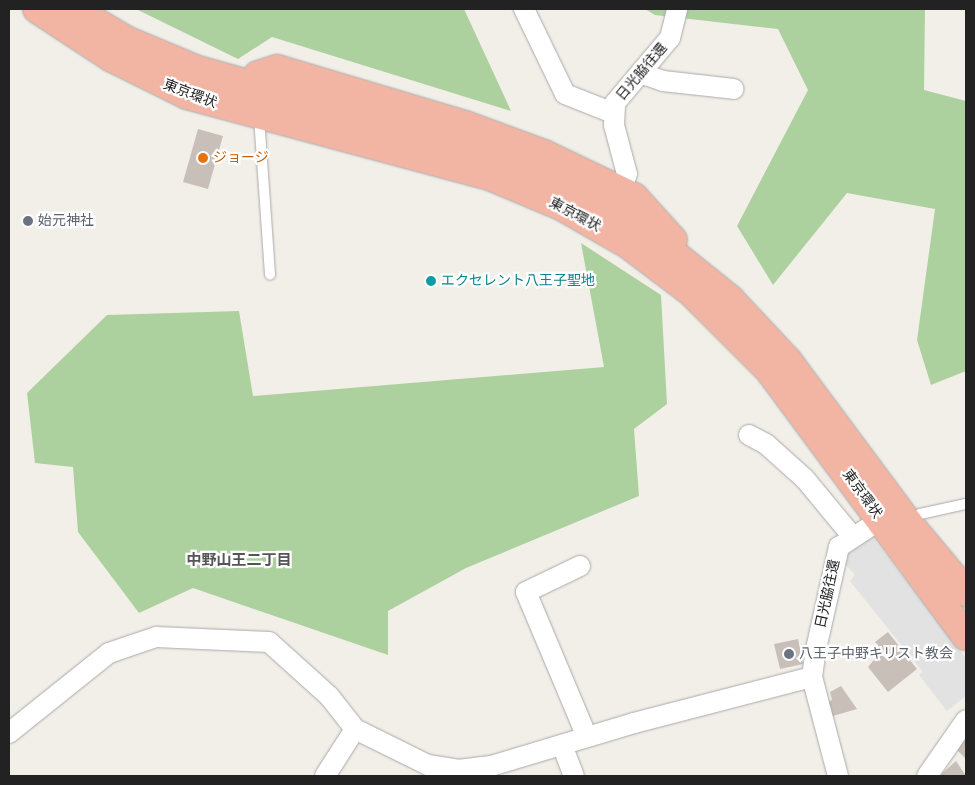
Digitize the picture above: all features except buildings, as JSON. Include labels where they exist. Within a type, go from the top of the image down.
[{"type":"highway","name":"東京環状","points":[[37,9],[146,76],[203,100],[259,117],[492,177],[563,207],[629,245],[691,292],[746,344],[794,401],[966,636]]},
{"type":"highway","name":"東京環状","points":[[74,9],[128,41],[249,86],[395,125],[536,172],[612,210],[688,262],[788,361],[909,524],[966,592]]},
{"type":"highway","points":[[259,117],[249,86],[258,75],[271,69],[506,139],[621,192],[648,208],[688,262]]},
{"type":"highway","points":[[259,117],[288,82],[311,81]]},
{"type":"street","points":[[524,9],[565,94],[613,113]]},
{"type":"street","name":"日光脇往還","points":[[621,192],[627,174],[613,113],[621,92],[670,38],[677,9]]},
{"type":"street","points":[[640,73],[663,81],[734,89]]},
{"type":"street","points":[[749,435],[766,444],[805,479],[853,537]]},
{"type":"street","name":"日光脇往還","points":[[838,776],[812,677],[839,547],[880,520]]},
{"type":"street","points":[[580,566],[526,592],[587,737]]},
{"type":"street","points":[[9,733],[109,653],[156,637],[269,642],[329,696],[356,729],[426,771],[491,766],[587,737],[812,677]]},
{"type":"street","points":[[926,776],[966,720]]},
{"type":"street","points":[[325,776],[356,729]]},
{"type":"street","points":[[562,745],[574,776]]},
{"type":"lane","points":[[259,117],[270,275]]},
{"type":"lane","points":[[909,524],[920,514],[966,504]]},
{"type":"green space","points":[[136,9],[464,9],[511,111],[272,37],[238,59]]},
{"type":"green space","points":[[645,9],[925,9],[924,90],[966,101],[966,371],[931,385],[917,340],[935,209],[847,193],[773,285],[737,226],[808,90],[778,29],[655,15]]},
{"type":"green space","points":[[581,243],[661,295],[667,404],[634,429],[639,496],[466,568],[388,611],[388,655],[193,588],[139,613],[78,532],[73,467],[35,463],[27,393],[107,315],[239,311],[253,396],[604,367]]},
{"type":"shaded area","points":[[866,529],[966,658],[966,696],[947,711],[919,675],[923,672],[850,581],[855,575],[837,555]]},
{"type":"place","name":"ジョージ","points":[[203,158]]},
{"type":"place","name":"始元神社","points":[[28,221]]},
{"type":"place","name":"エクセレント八王子聖地","points":[[431,281]]},
{"type":"place","name":"八王子中野キリスト教会","points":[[789,654]]},
{"type":"district","name":"中野山王二丁目","points":[[239,561]]}]
